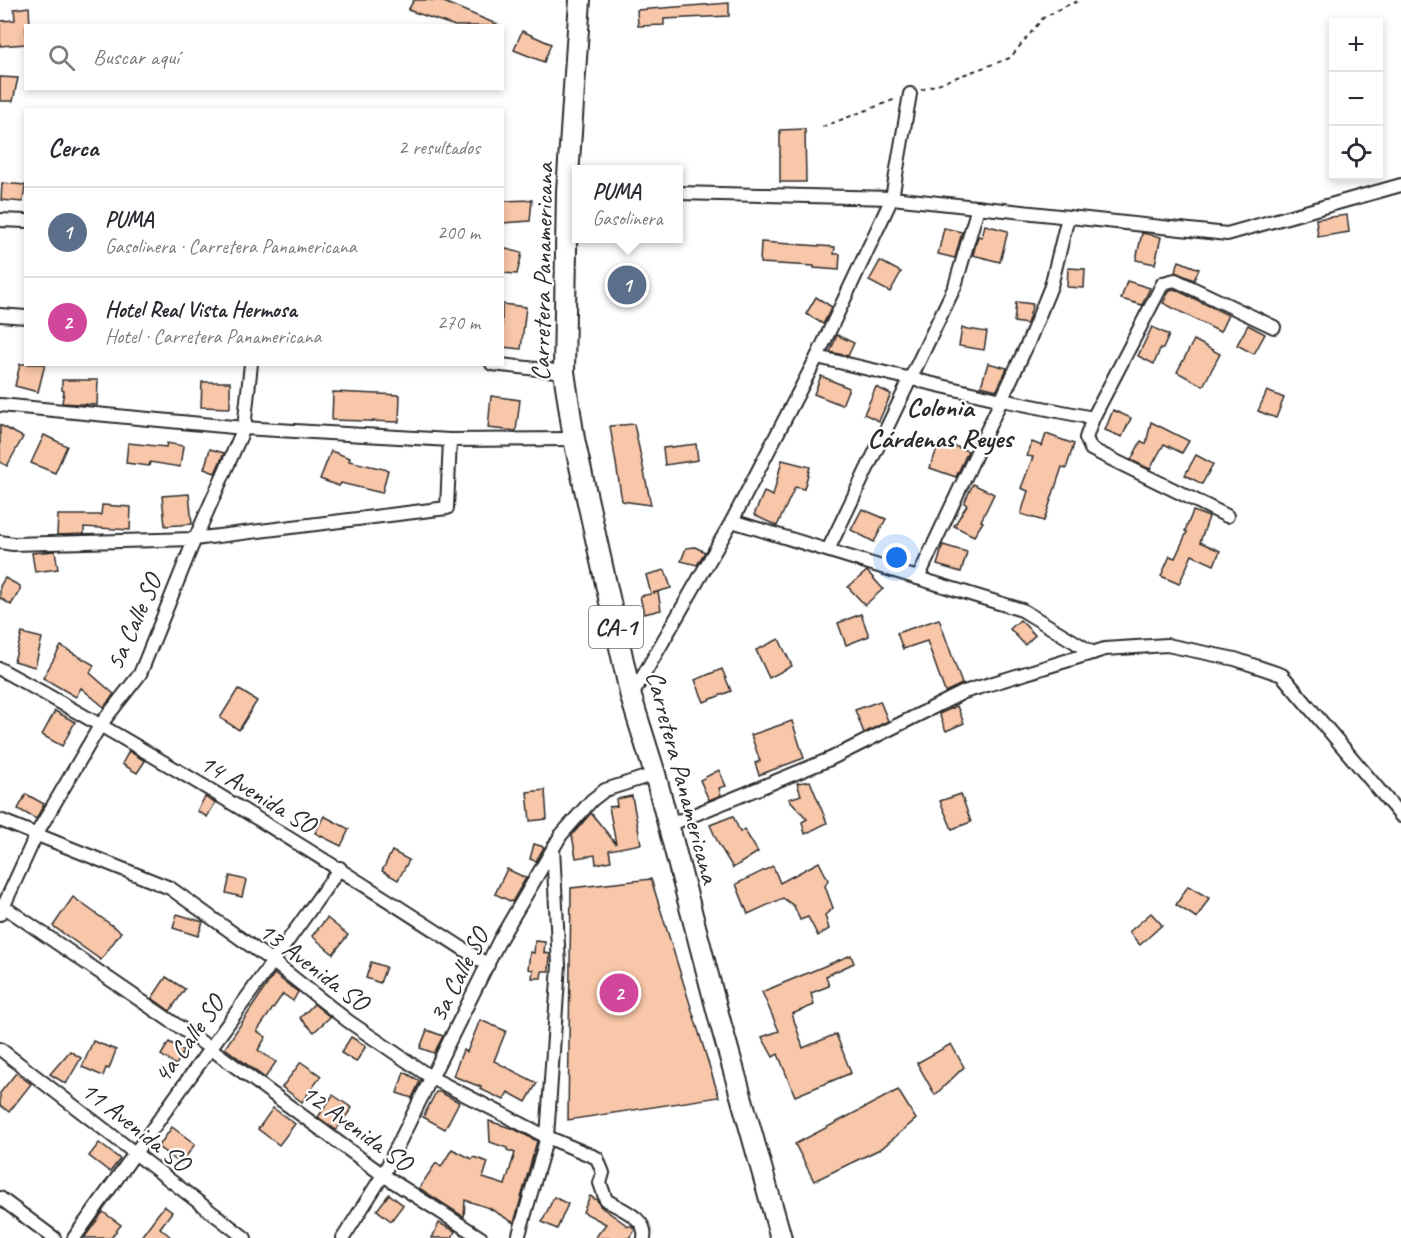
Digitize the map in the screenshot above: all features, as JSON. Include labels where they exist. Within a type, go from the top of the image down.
[{"type":"highway","name":"Carretera Panamericana","points":[[573,165],[580,0]]},
{"type":"highway","name":"Carretera Panamericana","points":[[572,191],[564,372],[574,439],[631,697],[655,774],[721,1025],[781,1238]]},
{"type":"street","points":[[631,697],[732,521],[817,357],[892,198],[910,94]]},
{"type":"street","points":[[683,193],[892,198],[1227,234],[1401,185]]},
{"type":"street","points":[[828,550],[955,286],[978,207]]},
{"type":"street","points":[[918,578],[1002,400],[1051,286],[1068,217]]},
{"type":"street","points":[[0,220],[24,221]]},
{"type":"street","points":[[1227,516],[1091,450],[1086,438],[1093,418],[1163,283],[1175,280],[1274,327]]},
{"type":"street","points":[[0,315],[24,317]]},
{"type":"street","points":[[817,357],[911,380],[1093,418]]},
{"type":"street","points":[[504,365],[564,372]]},
{"type":"street","name":"5a Calle SO","points":[[2,910],[37,833],[101,724],[140,674],[195,539],[244,428],[251,366]]},
{"type":"street","points":[[0,405],[244,428],[450,440],[574,439]]},
{"type":"street","points":[[0,542],[13,544],[195,539],[447,508],[450,440]]},
{"type":"street","points":[[732,521],[1022,610],[1093,653]]},
{"type":"street","points":[[669,825],[830,759],[964,692],[1106,649],[1167,645],[1235,659],[1282,675],[1401,816]]},
{"type":"street","name":"14 Avenida SO","points":[[0,669],[101,724],[340,868],[488,964]]},
{"type":"street","name":"3a Calle SO","points":[[343,1238],[383,1175],[500,939],[561,835],[592,800],[605,790],[655,774]]},
{"type":"street","name":"13 Avenida SO","points":[[0,820],[170,888],[272,961],[348,1022],[432,1078],[547,1137],[597,1158],[603,1173],[600,1183],[606,1200],[641,1221],[645,1227],[644,1238]]},
{"type":"street","points":[[518,1238],[547,1137],[559,965],[553,848]]},
{"type":"street","name":"4a Calle SO","points":[[75,1238],[134,1152],[340,868]]},
{"type":"street","name":"12 Avenida SO","points":[[2,910],[210,1048],[383,1175],[481,1238]]},
{"type":"street","name":"11 Avenida SO","points":[[0,1049],[245,1238]]},
{"type":"street","points":[[0,1198],[54,1238]]},
{"type":"path","points":[[822,127],[1010,58],[1043,18],[1081,0]]},
{"type":"building","points":[[414,0],[439,0],[496,24],[449,24],[408,10]]},
{"type":"building","points":[[729,3],[729,16],[664,19],[664,25],[638,26],[637,10]]},
{"type":"building","points":[[29,7],[30,24],[24,24],[24,44],[0,46],[0,21],[15,20],[14,9]]},
{"type":"building","points":[[522,31],[551,44],[544,62],[514,50]]},
{"type":"building","points":[[0,77],[18,78],[13,101],[0,101]]},
{"type":"building","points":[[805,129],[806,182],[780,182],[780,130]]},
{"type":"building","points":[[2,183],[24,185],[23,202],[1,200]]},
{"type":"building","points":[[532,200],[530,221],[504,223],[504,201]]},
{"type":"building","points":[[1347,215],[1349,232],[1318,237],[1316,219]]},
{"type":"building","points":[[985,225],[1008,231],[1000,262],[973,255],[978,236],[982,237]]},
{"type":"building","points":[[944,228],[962,232],[955,258],[938,254]]},
{"type":"building","points":[[1142,233],[1161,237],[1155,264],[1136,260]]},
{"type":"building","points":[[761,242],[835,247],[834,254],[840,254],[839,270],[760,263]]},
{"type":"building","points":[[504,248],[522,253],[517,274],[504,273]]},
{"type":"building","points":[[880,261],[901,272],[890,292],[869,281]]},
{"type":"building","points":[[1179,261],[1199,269],[1194,280],[1175,272]]},
{"type":"building","points":[[1068,268],[1085,269],[1084,288],[1067,287]]},
{"type":"building","points":[[1127,281],[1150,288],[1142,305],[1121,299]]},
{"type":"building","points":[[1174,289],[1228,315],[1220,332],[1163,303],[1170,290]]},
{"type":"building","points":[[816,297],[832,307],[823,324],[806,314]]},
{"type":"building","points":[[1016,302],[1033,304],[1027,324],[1014,322]]},
{"type":"building","points":[[504,304],[526,307],[521,349],[504,347]]},
{"type":"building","points":[[1248,325],[1265,334],[1254,354],[1237,345]]},
{"type":"building","points":[[1152,327],[1169,335],[1154,364],[1138,356]]},
{"type":"building","points":[[962,328],[987,332],[984,350],[959,346]]},
{"type":"building","points":[[837,335],[854,343],[848,356],[830,352]]},
{"type":"building","points":[[1194,340],[1220,354],[1203,386],[1177,372]]},
{"type":"building","points":[[988,363],[1007,368],[997,390],[981,386]]},
{"type":"building","points":[[20,364],[44,366],[38,392],[15,386]]},
{"type":"building","points":[[821,376],[849,388],[842,405],[814,394]]},
{"type":"building","points":[[62,380],[98,380],[97,405],[62,403],[64,391]]},
{"type":"building","points":[[202,382],[230,382],[230,408],[201,407]]},
{"type":"building","points":[[876,387],[891,394],[879,421],[864,414]]},
{"type":"building","points":[[1267,391],[1284,398],[1276,418],[1258,411]]},
{"type":"building","points":[[333,392],[400,395],[399,422],[332,420]]},
{"type":"building","points":[[491,396],[520,400],[516,431],[488,428]]},
{"type":"building","points":[[1113,410],[1131,418],[1122,437],[1105,430]]},
{"type":"building","points":[[1151,422],[1189,441],[1182,453],[1164,444],[1150,469],[1131,460],[1141,441],[1146,444]]},
{"type":"building","points":[[634,424],[651,505],[622,501],[610,426]]},
{"type":"building","points":[[0,425],[23,437],[7,466],[0,462]]},
{"type":"building","points":[[1046,434],[1074,444],[1066,469],[1062,467],[1044,521],[1021,514],[1028,491],[1021,488],[1033,457],[1027,456],[1032,442],[1042,446]]},
{"type":"building","points":[[44,435],[67,446],[55,473],[31,463]]},
{"type":"building","points":[[940,441],[968,451],[956,477],[930,468]]},
{"type":"building","points":[[128,443],[166,447],[167,443],[183,446],[180,467],[150,462],[149,466],[126,463]]},
{"type":"building","points":[[696,444],[698,460],[665,465],[663,448]]},
{"type":"building","points":[[210,449],[224,453],[215,473],[204,469]]},
{"type":"building","points":[[331,451],[350,458],[349,461],[388,470],[382,493],[341,483],[339,486],[320,479]]},
{"type":"building","points":[[1196,455],[1213,464],[1202,484],[1185,475]]},
{"type":"building","points":[[782,460],[810,467],[804,489],[795,487],[777,526],[754,515],[764,492],[773,496]]},
{"type":"building","points":[[973,484],[994,494],[981,521],[983,522],[974,536],[954,526],[967,505],[964,503]]},
{"type":"building","points":[[189,494],[192,524],[165,526],[162,496]]},
{"type":"building","points":[[102,505],[131,507],[130,530],[84,527],[84,534],[57,535],[58,515],[101,515]]},
{"type":"building","points":[[862,509],[886,519],[874,542],[851,530]]},
{"type":"building","points":[[1193,511],[1209,517],[1200,542],[1220,551],[1214,565],[1192,555],[1179,584],[1161,576],[1170,556],[1175,558],[1187,532],[1185,531]]},
{"type":"building","points":[[943,545],[967,552],[961,572],[937,565]]},
{"type":"building","points":[[695,547],[705,552],[697,565],[681,561],[686,548]]},
{"type":"building","points":[[55,551],[58,569],[35,572],[32,553]]},
{"type":"building","points":[[665,570],[671,588],[653,593],[658,592],[661,610],[644,614],[640,596],[651,594],[646,575]]},
{"type":"building","points":[[867,571],[883,589],[865,605],[848,587]]},
{"type":"building","points":[[5,578],[20,586],[11,605],[0,598],[0,586]]},
{"type":"building","points":[[861,614],[869,636],[846,645],[838,623]]},
{"type":"building","points":[[939,619],[962,684],[945,692],[927,641],[903,649],[897,633]]},
{"type":"building","points":[[1020,620],[1035,635],[1025,645],[1010,629]]},
{"type":"building","points":[[22,633],[42,638],[35,667],[14,661]]},
{"type":"building","points":[[779,639],[792,666],[769,678],[756,650]]},
{"type":"building","points":[[61,646],[94,665],[90,673],[114,694],[104,707],[81,688],[76,697],[43,678]]},
{"type":"building","points":[[722,669],[731,691],[704,702],[695,680]]},
{"type":"building","points":[[238,689],[257,701],[239,730],[220,718]]},
{"type":"building","points":[[880,701],[888,721],[864,733],[855,710]]},
{"type":"building","points":[[957,706],[964,723],[946,731],[939,714]]},
{"type":"building","points":[[55,711],[75,722],[62,746],[42,735]]},
{"type":"building","points":[[792,721],[804,758],[759,775],[755,763],[760,761],[751,735]]},
{"type":"building","points":[[129,751],[145,761],[137,773],[122,764]]},
{"type":"building","points":[[719,770],[726,786],[719,788],[721,795],[709,800],[700,780]]},
{"type":"building","points":[[810,781],[827,823],[805,834],[802,822],[807,819],[789,799],[801,795],[797,783]]},
{"type":"building","points":[[545,790],[547,819],[530,821],[527,792]]},
{"type":"building","points":[[26,794],[44,804],[36,819],[18,809]]},
{"type":"building","points":[[961,794],[971,822],[952,829],[940,801]]},
{"type":"building","points":[[632,796],[641,844],[609,850],[611,861],[596,864],[595,855],[576,858],[572,835],[591,813],[616,844],[609,807],[617,806],[616,799]]},
{"type":"building","points":[[205,797],[215,803],[207,817],[197,811]]},
{"type":"building","points":[[324,816],[349,829],[341,846],[315,833]]},
{"type":"building","points":[[733,816],[740,832],[744,829],[758,852],[733,868],[710,825]]},
{"type":"building","points":[[534,844],[544,847],[536,861],[530,859]]},
{"type":"building","points":[[392,851],[409,860],[398,880],[382,871]]},
{"type":"building","points":[[819,862],[828,880],[825,886],[833,908],[825,915],[829,929],[818,936],[808,917],[800,920],[794,906],[783,898],[748,914],[736,884],[773,866],[780,883]]},
{"type":"building","points":[[507,869],[526,878],[512,902],[495,894]]},
{"type":"building","points":[[230,876],[246,880],[242,897],[226,893]]},
{"type":"building","points":[[651,879],[719,1097],[568,1120],[571,888]]},
{"type":"building","points":[[1188,886],[1209,898],[1197,918],[1176,905]]},
{"type":"building","points":[[73,897],[121,932],[101,960],[53,926]]},
{"type":"building","points":[[1151,913],[1162,925],[1140,945],[1129,932]]},
{"type":"building","points":[[177,914],[203,922],[198,936],[173,928]]},
{"type":"building","points":[[327,918],[348,935],[333,954],[312,936]]},
{"type":"building","points":[[535,941],[545,942],[544,953],[550,954],[549,971],[542,971],[541,978],[532,978],[533,970],[528,969],[530,952],[534,953]]},
{"type":"building","points":[[851,955],[854,963],[826,976],[829,986],[811,993],[814,1005],[792,1014],[803,1048],[836,1034],[851,1073],[795,1096],[778,1054],[773,1057],[762,1037],[779,1031],[762,992]]},
{"type":"building","points":[[371,962],[386,967],[380,983],[366,978]]},
{"type":"building","points":[[274,974],[298,992],[293,1001],[283,994],[257,1031],[266,1037],[258,1050],[276,1062],[265,1078],[225,1048]]},
{"type":"building","points":[[166,977],[185,989],[170,1011],[152,998]]},
{"type":"building","points":[[314,1004],[330,1017],[314,1032],[300,1018]]},
{"type":"building","points":[[480,1020],[506,1031],[494,1061],[537,1083],[526,1102],[508,1092],[504,1100],[480,1089],[481,1087],[453,1076],[463,1050],[467,1052]]},
{"type":"building","points":[[427,1030],[443,1036],[434,1053],[420,1048]]},
{"type":"building","points":[[351,1037],[366,1046],[356,1062],[341,1053]]},
{"type":"building","points":[[93,1041],[116,1050],[109,1069],[106,1068],[103,1076],[82,1067]]},
{"type":"building","points":[[169,1042],[184,1051],[176,1065],[161,1055]]},
{"type":"building","points":[[951,1044],[964,1067],[935,1095],[917,1063]]},
{"type":"building","points":[[70,1051],[81,1058],[66,1084],[50,1074]]},
{"type":"building","points":[[301,1062],[321,1076],[302,1102],[282,1087]]},
{"type":"building","points":[[404,1072],[420,1081],[412,1098],[397,1093]]},
{"type":"building","points":[[16,1073],[31,1084],[9,1112],[0,1105],[0,1093]]},
{"type":"building","points":[[898,1090],[916,1119],[882,1148],[814,1181],[795,1144]]},
{"type":"building","points":[[436,1092],[459,1102],[445,1129],[423,1117]]},
{"type":"building","points":[[333,1095],[352,1108],[336,1130],[318,1117]]},
{"type":"building","points":[[273,1108],[295,1124],[279,1145],[258,1129]]},
{"type":"building","points":[[489,1121],[514,1129],[537,1141],[514,1223],[489,1208],[465,1200],[464,1217],[419,1188],[436,1163],[441,1167],[452,1149],[472,1159],[473,1157],[488,1162],[483,1178],[505,1185],[515,1153],[490,1142]]},
{"type":"building","points":[[172,1127],[195,1144],[181,1164],[158,1147]]},
{"type":"building","points":[[99,1143],[120,1159],[110,1172],[89,1156]]},
{"type":"building","points":[[389,1194],[403,1205],[391,1221],[377,1210]]},
{"type":"building","points":[[590,1196],[597,1200],[601,1207],[628,1226],[632,1226],[635,1230],[629,1238],[595,1238],[606,1224],[583,1212]]},
{"type":"building","points":[[554,1197],[568,1204],[557,1229],[542,1222]]},
{"type":"building","points":[[164,1206],[172,1212],[160,1228],[172,1238],[140,1238]]},
{"type":"building","points":[[103,1212],[121,1225],[111,1238],[84,1238]]},
{"type":"building","points":[[439,1223],[455,1231],[452,1238],[432,1238]]},
{"type":"place","name":"PUMA","points":[[627,285]]},
{"type":"place","name":"Hotel Real Vista Hermosa","points":[[619,993]]},
{"type":"district","name":"Colonia Cárdenas Reyes","points":[[940,422]]}]
